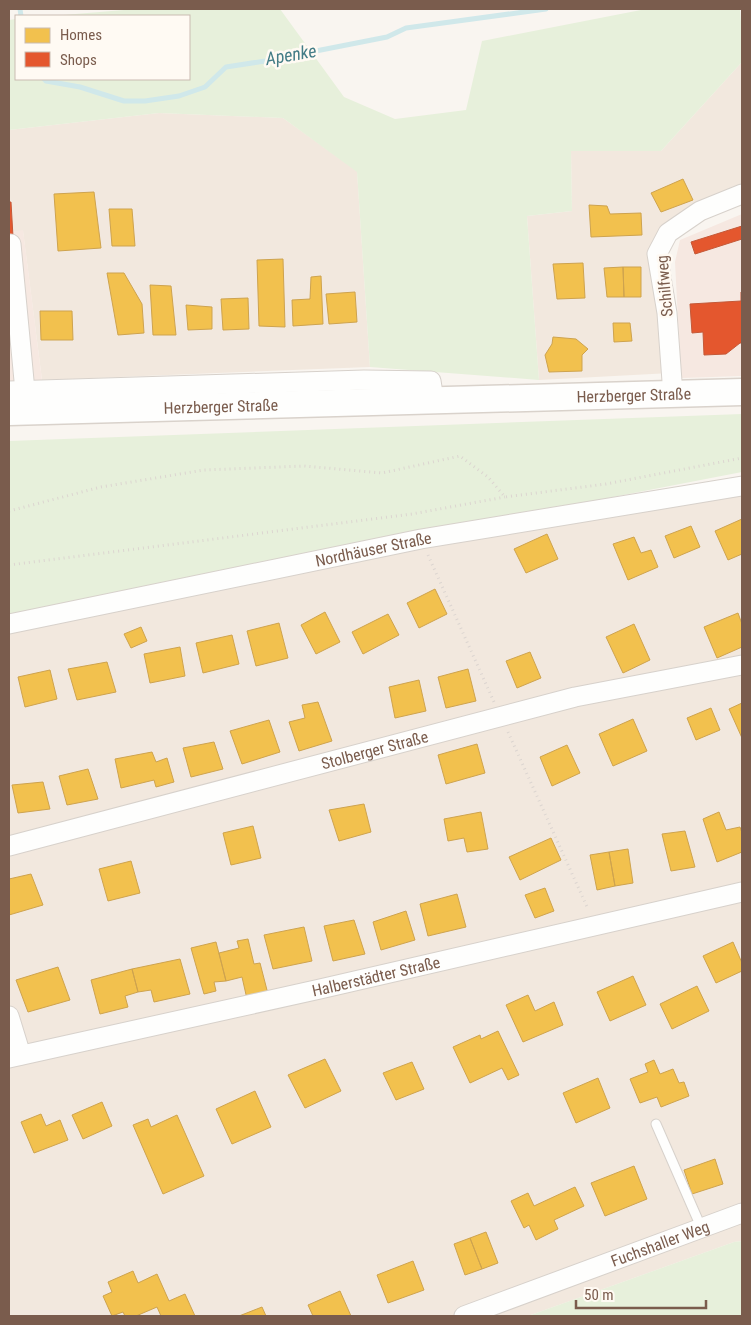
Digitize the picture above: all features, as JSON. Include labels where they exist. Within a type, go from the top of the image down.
[{"type":"street","name":"Schilfweg","points":[[673,394],[667,313],[657,254],[668,234],[700,211],[742,194]]},
{"type":"street","name":"Herzberger Straße","points":[[9,244],[11,244],[17,391],[364,380],[431,381],[434,400]]},
{"type":"street","name":"Herzberger Straße","points":[[9,412],[742,392]]},
{"type":"street","name":"Nordhäuser Straße","points":[[9,624],[421,538],[742,486]]},
{"type":"street","name":"Stolberger Straße","points":[[9,846],[574,697],[742,665]]},
{"type":"street","name":"Halberstädter Straße","points":[[15,1056],[329,987],[742,892]]},
{"type":"street","points":[[9,1016],[15,1056]]},
{"type":"street","name":"Fuchshaller Weg","points":[[464,1316],[742,1213]]},
{"type":"lane","points":[[656,1124],[701,1227]]},
{"type":"path","points":[[9,511],[101,487],[204,470],[304,466],[382,473],[460,456],[488,477],[505,498]]},
{"type":"path","points":[[9,565],[412,514],[505,498],[606,484],[742,458]]},
{"type":"shaded area","points":[[742,62],[742,194],[700,211],[657,253],[671,373],[539,380],[527,216],[572,211],[571,151],[661,151]]},
{"type":"shaded area","points":[[159,113],[283,118],[357,171],[370,367],[42,380],[23,231],[9,232],[9,130]]},
{"type":"shaded area","points":[[742,214],[742,376],[681,378],[675,262],[680,240]]},
{"type":"shaded area","points":[[23,230],[42,380],[9,383],[9,232]]},
{"type":"shaded area","points":[[742,486],[742,1241],[734,1242],[528,1316],[9,1316],[9,624]]},
{"type":"green space","points":[[136,9],[280,9],[344,97],[395,119],[466,110],[482,41],[646,9],[740,9],[742,62],[661,151],[571,151],[572,211],[527,216],[539,380],[370,367],[357,172],[283,118],[159,113],[9,130],[9,20],[15,19],[15,80],[190,80],[190,15],[63,15]]},
{"type":"green space","points":[[742,414],[742,472],[9,614],[9,441]]},
{"type":"green space","points":[[742,1241],[742,1316],[528,1316],[734,1242]]},
{"type":"building: Homes","points":[[683,179],[693,200],[661,212],[651,193]]},
{"type":"building: Homes","points":[[94,192],[101,248],[58,251],[54,194]]},
{"type":"building: Homes","points":[[589,205],[607,206],[610,214],[641,213],[642,235],[591,237]]},
{"type":"building: Homes","points":[[109,209],[132,209],[135,246],[112,246]]},
{"type":"building: Homes","points":[[283,259],[285,327],[259,326],[257,260]]},
{"type":"building: Homes","points":[[583,263],[585,298],[557,299],[553,264]]},
{"type":"building: Homes","points":[[623,267],[641,267],[641,297],[624,297]]},
{"type":"building: Homes","points":[[623,267],[624,297],[607,297],[604,268]]},
{"type":"building: Homes","points":[[107,273],[124,273],[142,304],[144,333],[118,335]]},
{"type":"building: Homes","points":[[321,276],[323,324],[293,326],[292,300],[310,299],[311,277]]},
{"type":"building: Homes","points":[[150,285],[171,286],[176,335],[153,335]]},
{"type":"building: Homes","points":[[355,292],[357,322],[329,324],[326,294]]},
{"type":"building: Homes","points":[[248,298],[249,329],[223,330],[221,299]]},
{"type":"building: Homes","points":[[186,305],[212,307],[212,329],[188,330]]},
{"type":"building: Homes","points":[[40,311],[72,311],[73,340],[41,340]]},
{"type":"building: Homes","points":[[613,323],[630,323],[632,341],[614,342]]},
{"type":"building: Homes","points":[[553,337],[576,339],[588,349],[582,355],[582,371],[549,372],[545,355],[552,344]]},
{"type":"building: Homes","points":[[742,519],[742,554],[728,560],[715,531]]},
{"type":"building: Homes","points":[[691,526],[700,547],[674,558],[665,536]]},
{"type":"building: Homes","points":[[547,534],[558,559],[526,573],[514,549]]},
{"type":"building: Homes","points":[[634,537],[641,553],[651,550],[658,567],[628,580],[613,544]]},
{"type":"building: Homes","points":[[435,589],[447,614],[419,628],[407,603]]},
{"type":"building: Homes","points":[[325,612],[340,642],[316,654],[301,625]]},
{"type":"building: Homes","points":[[738,613],[742,624],[742,647],[717,658],[704,627]]},
{"type":"building: Homes","points":[[388,614],[399,635],[363,654],[352,632]]},
{"type":"building: Homes","points":[[279,623],[288,658],[256,666],[247,631]]},
{"type":"building: Homes","points":[[634,624],[650,660],[623,673],[606,637]]},
{"type":"building: Homes","points":[[141,627],[147,641],[131,648],[124,634]]},
{"type":"building: Homes","points":[[232,635],[239,664],[203,673],[196,643]]},
{"type":"building: Homes","points":[[180,647],[185,676],[150,683],[144,654]]},
{"type":"building: Homes","points":[[530,652],[541,678],[517,688],[506,661]]},
{"type":"building: Homes","points":[[107,662],[116,692],[77,700],[68,669]]},
{"type":"building: Homes","points":[[468,669],[476,701],[446,708],[438,677]]},
{"type":"building: Homes","points":[[50,670],[57,699],[25,707],[18,677]]},
{"type":"building: Homes","points":[[419,680],[426,711],[395,718],[389,687]]},
{"type":"building: Homes","points":[[318,702],[332,741],[299,751],[289,722],[305,718],[302,705]]},
{"type":"building: Homes","points":[[742,703],[742,738],[729,709]]},
{"type":"building: Homes","points":[[711,708],[720,730],[696,740],[687,718]]},
{"type":"building: Homes","points":[[633,719],[647,751],[613,766],[599,734]]},
{"type":"building: Homes","points":[[269,720],[280,752],[242,764],[230,731]]},
{"type":"building: Homes","points":[[214,742],[223,769],[191,777],[183,748]]},
{"type":"building: Homes","points":[[477,744],[485,773],[446,784],[438,755]]},
{"type":"building: Homes","points":[[567,745],[580,773],[552,786],[540,757]]},
{"type":"building: Homes","points":[[152,752],[156,762],[167,758],[174,782],[156,787],[154,780],[121,788],[115,759]]},
{"type":"building: Homes","points":[[88,769],[98,799],[67,805],[59,776]]},
{"type":"building: Homes","points":[[43,782],[50,809],[18,813],[12,785]]},
{"type":"building: Homes","points":[[364,804],[371,832],[339,841],[329,810]]},
{"type":"building: Homes","points":[[481,812],[488,849],[467,852],[464,838],[448,841],[444,819]]},
{"type":"building: Homes","points":[[719,812],[726,830],[740,827],[742,833],[742,852],[717,862],[703,819]]},
{"type":"building: Homes","points":[[253,826],[261,858],[231,865],[223,833]]},
{"type":"building: Homes","points":[[685,831],[695,867],[671,871],[662,834]]},
{"type":"building: Homes","points":[[551,838],[561,860],[520,880],[509,857]]},
{"type":"building: Homes","points":[[628,849],[633,883],[615,886],[609,852]]},
{"type":"building: Homes","points":[[609,852],[615,886],[597,890],[590,855]]},
{"type":"building: Homes","points":[[131,861],[140,893],[108,901],[99,869]]},
{"type":"building: Homes","points":[[31,874],[43,905],[9,915],[9,879]]},
{"type":"building: Homes","points":[[545,888],[554,911],[535,918],[525,895]]},
{"type":"building: Homes","points":[[457,894],[466,927],[428,936],[420,904]]},
{"type":"building: Homes","points":[[406,911],[415,940],[381,950],[373,922]]},
{"type":"building: Homes","points":[[354,920],[365,954],[333,961],[324,926]]},
{"type":"building: Homes","points":[[304,927],[312,961],[273,969],[264,935]]},
{"type":"building: Homes","points":[[248,939],[254,964],[260,963],[268,994],[247,999],[242,977],[226,981],[219,953],[239,948],[237,941]]},
{"type":"building: Homes","points":[[216,942],[226,981],[214,982],[216,991],[204,994],[191,948]]},
{"type":"building: Homes","points":[[733,942],[742,963],[742,971],[716,983],[703,956]]},
{"type":"building: Homes","points":[[180,959],[190,994],[154,1002],[151,990],[138,992],[132,969]]},
{"type":"building: Homes","points":[[58,967],[70,1000],[28,1012],[16,980]]},
{"type":"building: Homes","points":[[132,969],[138,992],[125,996],[128,1007],[100,1014],[91,980]]},
{"type":"building: Homes","points":[[633,976],[646,1005],[610,1021],[597,992]]},
{"type":"building: Homes","points":[[697,986],[709,1011],[672,1029],[660,1004]]},
{"type":"building: Homes","points":[[528,995],[535,1011],[554,1002],[563,1025],[523,1042],[506,1005]]},
{"type":"building: Homes","points":[[498,1031],[519,1075],[508,1080],[502,1068],[470,1083],[453,1047],[480,1035],[481,1039]]},
{"type":"building: Homes","points":[[325,1059],[341,1091],[305,1108],[288,1075]]},
{"type":"building: Homes","points":[[654,1060],[660,1074],[673,1069],[679,1083],[684,1082],[689,1096],[661,1107],[657,1097],[640,1103],[630,1079],[648,1072],[645,1064]]},
{"type":"building: Homes","points":[[412,1062],[424,1089],[396,1100],[383,1073]]},
{"type":"building: Homes","points":[[598,1078],[610,1108],[576,1123],[563,1093]]},
{"type":"building: Homes","points":[[255,1091],[271,1127],[232,1144],[216,1109]]},
{"type":"building: Homes","points":[[102,1102],[112,1126],[83,1139],[72,1115]]},
{"type":"building: Homes","points":[[41,1114],[46,1126],[60,1120],[68,1140],[34,1153],[21,1122]]},
{"type":"building: Homes","points":[[177,1115],[204,1176],[163,1194],[133,1125],[148,1119],[151,1127]]},
{"type":"building: Homes","points":[[715,1159],[723,1184],[692,1194],[684,1170]]},
{"type":"building: Homes","points":[[634,1166],[647,1199],[605,1216],[591,1183]]},
{"type":"building: Homes","points":[[575,1187],[584,1206],[554,1220],[558,1229],[536,1240],[529,1225],[524,1228],[511,1201],[528,1193],[534,1206]]},
{"type":"building: Homes","points":[[486,1232],[498,1263],[482,1269],[470,1238]]},
{"type":"building: Homes","points":[[470,1238],[482,1269],[465,1275],[454,1244]]},
{"type":"building: Homes","points":[[413,1261],[424,1290],[388,1303],[377,1275]]},
{"type":"building: Homes","points":[[133,1271],[138,1283],[157,1274],[169,1301],[185,1294],[195,1316],[161,1316],[157,1307],[136,1316],[125,1316],[123,1312],[112,1316],[103,1296],[112,1292],[108,1282]]},
{"type":"building: Homes","points":[[340,1291],[351,1316],[313,1316],[308,1305]]},
{"type":"building: Homes","points":[[262,1307],[266,1316],[239,1316]]},
{"type":"building: Shops","points":[[9,202],[11,202],[13,237],[9,237]]},
{"type":"building: Shops","points":[[742,226],[742,239],[695,254],[691,242]]},
{"type":"building: Shops","points":[[741,292],[742,343],[726,354],[704,355],[703,332],[692,333],[690,304],[741,301]]},
{"type":"waterway","name":"Apenke","points":[[20,9],[21,15]]},
{"type":"waterway","name":"Apenke","points":[[45,80],[80,87],[124,101],[145,101],[179,96],[205,87],[226,67],[387,37],[406,28],[546,9]]}]
